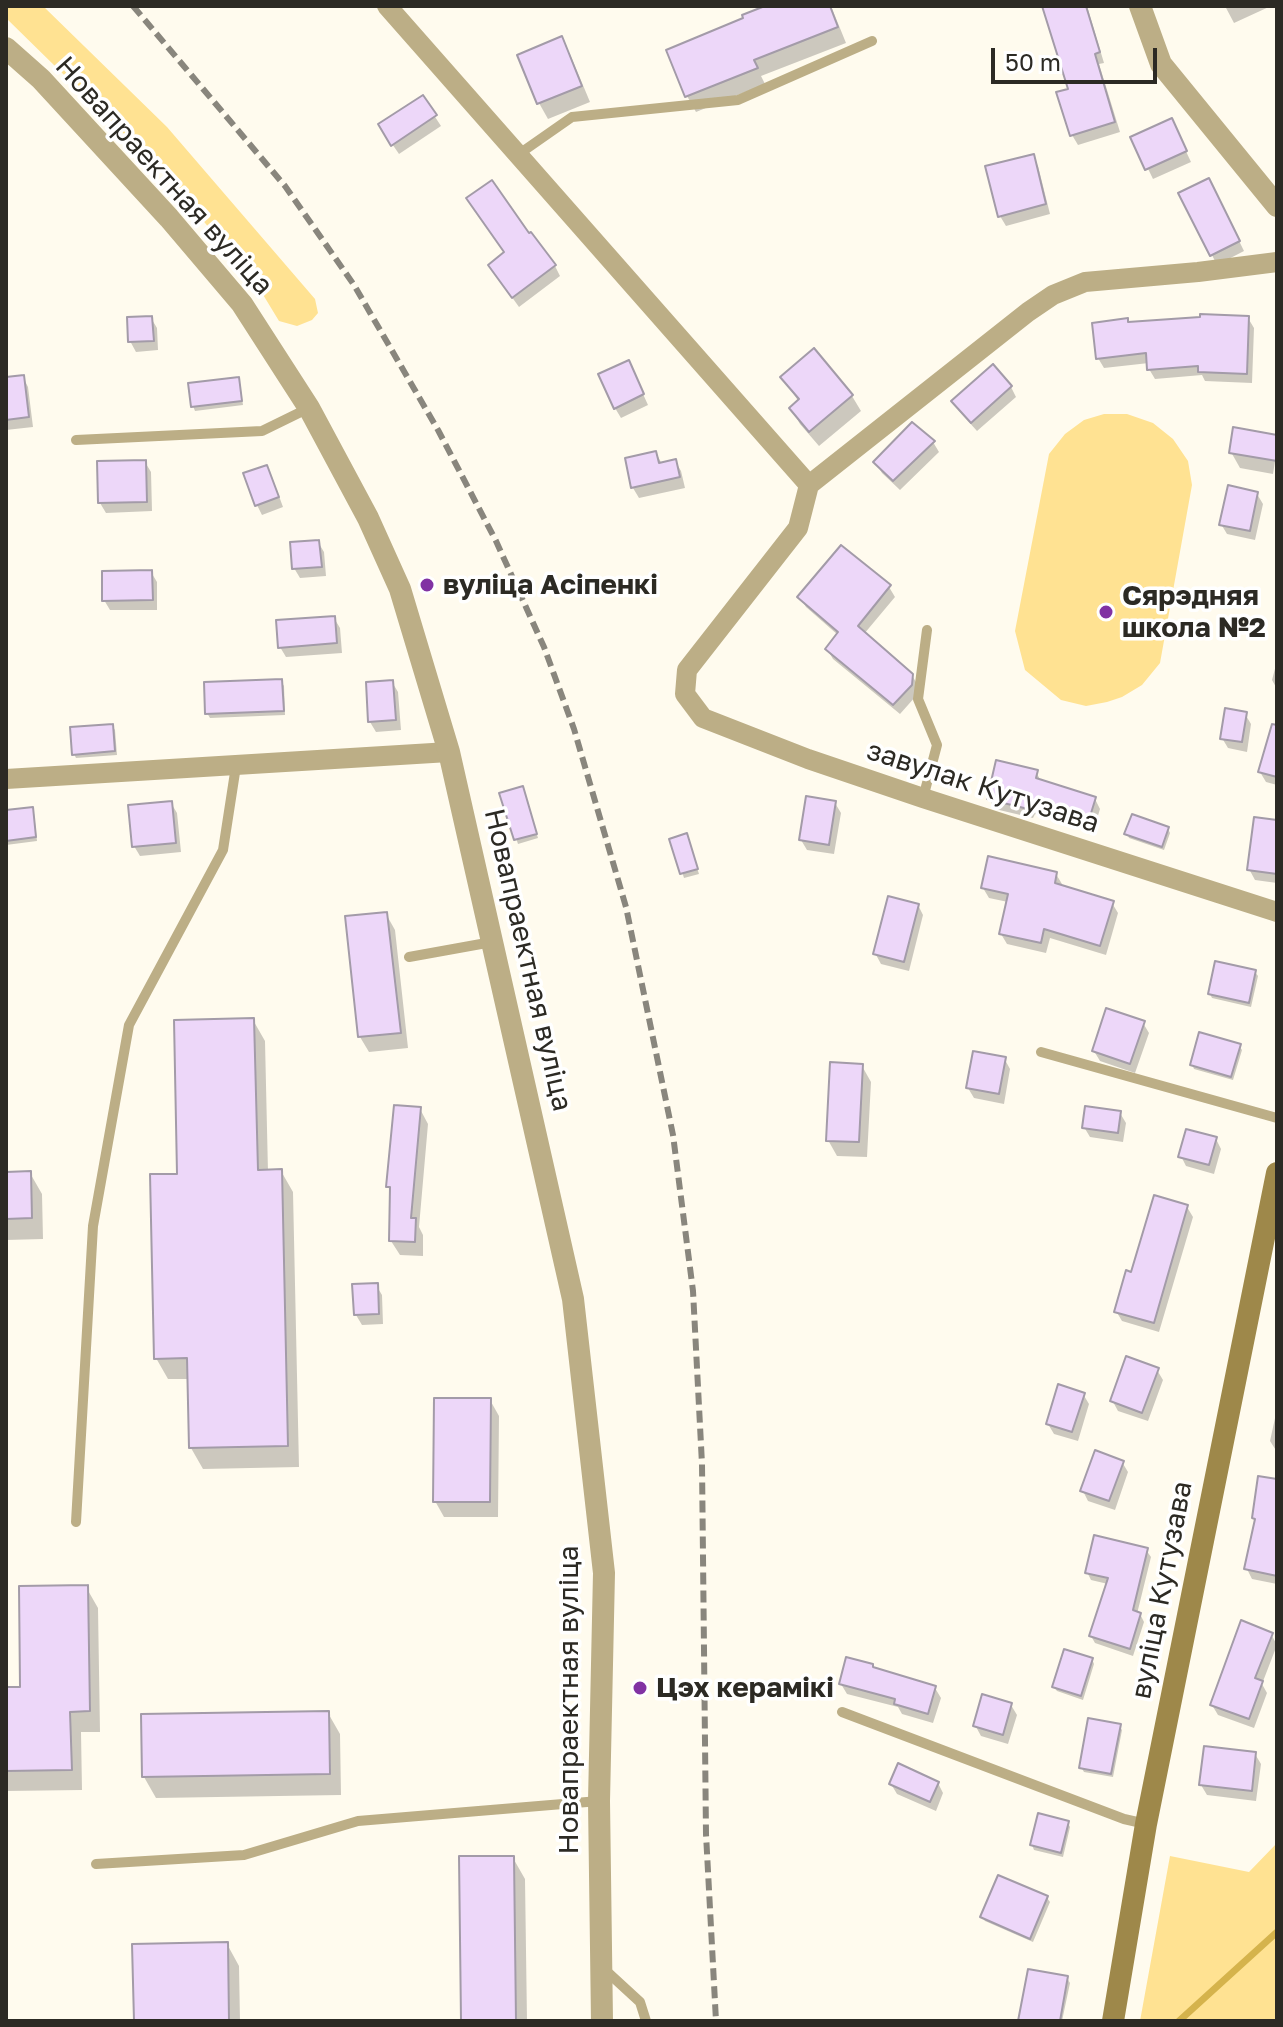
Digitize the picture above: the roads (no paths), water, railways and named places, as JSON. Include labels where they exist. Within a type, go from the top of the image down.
[{"type":"main road","name":"вуліца Кутузава","points":[[1113,2021],[1146,1824],[1277,1173]]},
{"type":"street","points":[[387,6],[809,485],[1053,295],[1085,282],[1277,262]]},
{"type":"street","points":[[1140,6],[1161,64],[1277,206]]},
{"type":"street","name":"Новапраектная вуліца","points":[[6,48],[41,79],[169,218],[242,304],[309,408],[368,518],[400,589],[449,752],[573,1299],[604,1573],[599,1801],[602,2021]]},
{"type":"street","name":"завулак Кутузава","points":[[809,485],[798,528],[687,670],[685,694],[703,718],[808,759],[923,798],[1277,912]]},
{"type":"street","points":[[6,779],[449,752]]},
{"type":"lane","points":[[519,154],[572,117],[738,100],[872,41]]},
{"type":"lane","points":[[76,440],[262,431],[309,408]]},
{"type":"lane","points":[[923,798],[937,745],[918,699],[927,630]]},
{"type":"lane","points":[[76,1522],[93,1226],[129,1025],[223,850],[236,766]]},
{"type":"lane","points":[[409,957],[494,942]]},
{"type":"lane","points":[[1041,1052],[1277,1118]]},
{"type":"lane","points":[[842,1712],[1124,1819],[1146,1824]]},
{"type":"lane","points":[[96,1864],[244,1855],[358,1821],[599,1801]]},
{"type":"lane","points":[[601,1965],[640,2002],[646,2021]]},
{"type":"waterway","points":[[1179,2021],[1277,1932]]},
{"type":"railway","points":[[133,6],[285,186],[354,285],[438,430],[496,541],[544,647],[574,729],[626,907],[673,1135],[693,1291],[702,1464],[706,1834],[716,2021]]},
{"type":"place","name":"вуліца Асіпенкі","points":[[427,585]]},
{"type":"place","name":"Сярэдняя школа №2","points":[[1106,612]]},
{"type":"place","name":"Цэх керамікі","points":[[640,1688]]}]
